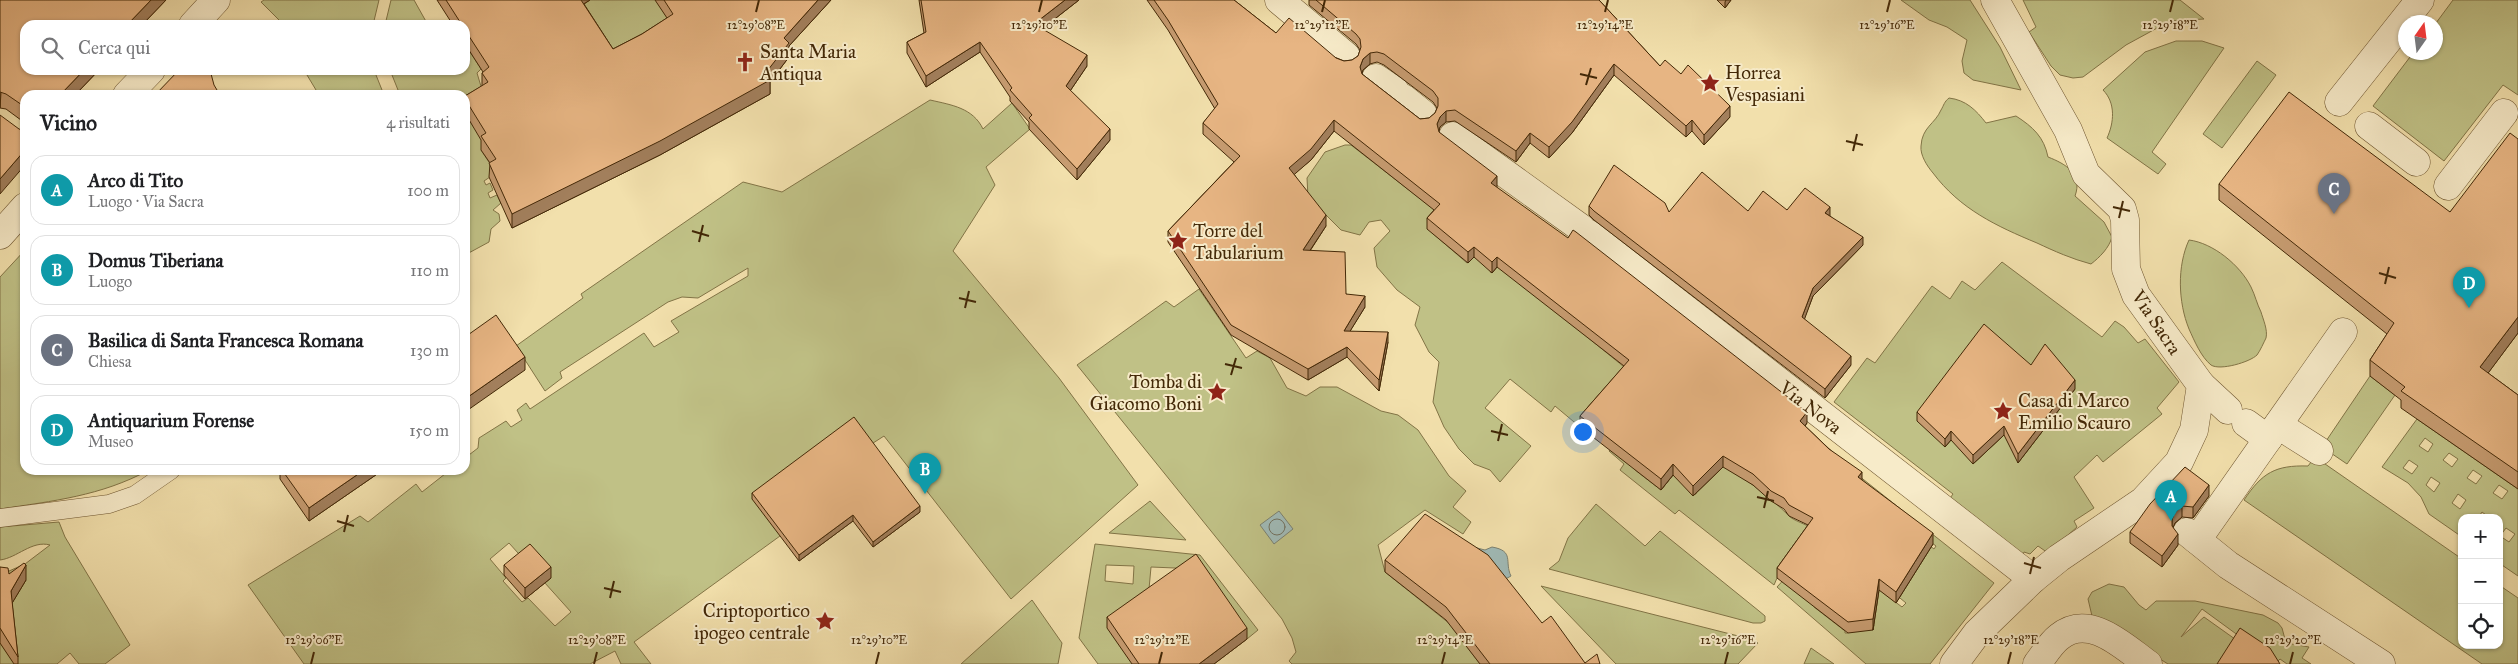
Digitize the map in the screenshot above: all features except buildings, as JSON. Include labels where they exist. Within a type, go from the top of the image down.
[{"type":"street","points":[[197,20],[216,0]]},
{"type":"street","name":"Via Nova","points":[[1279,0],[1400,96],[1585,231],[2033,579]]},
{"type":"street","name":"Via Sacra","points":[[1995,0],[2068,130],[2086,174],[2122,209],[2125,220],[2126,269],[2136,295],[2201,385],[2237,416],[2319,451]]},
{"type":"street","points":[[2338,102],[2420,0]]},
{"type":"street","points":[[132,90],[145,75]]},
{"type":"street","points":[[2448,186],[2504,113]]},
{"type":"street","points":[[2369,126],[2416,162]]},
{"type":"street","points":[[0,235],[20,213]]},
{"type":"street","points":[[2343,332],[2232,491],[2192,536],[2228,565],[2381,664]]},
{"type":"street","points":[[1954,664],[1977,632],[2033,579],[2059,558],[2146,503],[2180,462],[2194,430],[2201,385]]},
{"type":"street","points":[[2037,664],[2059,637],[2071,630],[2084,628],[2107,635],[2148,664]]},
{"type":"lane","points":[[0,518],[109,504],[135,495],[164,475]]},
{"type":"green space","points":[[264,0],[379,0],[374,20],[279,20],[261,2]]},
{"type":"green space","points":[[391,0],[414,0],[425,20],[386,20]]},
{"type":"green space","points":[[572,0],[656,0],[688,51],[481,150],[496,173],[484,181],[486,185],[490,183],[493,190],[488,193],[490,198],[497,195],[501,203],[493,210],[499,214],[500,221],[491,229],[489,242],[470,252],[470,108]]},
{"type":"green space","points":[[1901,0],[1970,0],[2000,47],[2021,90],[1973,80],[1964,73],[1962,61],[1967,40],[1947,27],[1929,20]]},
{"type":"green space","points":[[2023,0],[2180,0],[2204,19],[2170,21],[2126,45],[2083,77],[2073,78],[2060,75],[2051,66],[2029,32],[2036,27]]},
{"type":"green space","points":[[2453,0],[2518,0],[2518,95],[2503,85],[2444,161],[2373,106],[2408,60],[2443,60],[2442,15]]},
{"type":"green space","points":[[2176,41],[2202,41],[2224,48],[2152,152],[2166,164],[2158,174],[2107,138],[2112,120],[2112,107],[2103,90],[2145,52]]},
{"type":"green space","points":[[470,52],[481,69],[477,73],[483,93],[470,105],[470,90],[398,90],[392,75],[470,75]]},
{"type":"green space","points":[[2257,61],[2276,75],[2222,148],[2203,134]]},
{"type":"green space","points":[[307,75],[376,75],[382,90],[316,90]]},
{"type":"green space","points":[[1949,98],[1970,106],[1986,123],[2016,116],[2037,133],[2044,144],[2048,157],[2067,167],[2075,176],[2077,188],[2075,196],[2104,222],[2112,237],[2106,249],[2098,258],[2091,264],[2084,262],[2007,230],[1967,206],[1944,186],[1926,164],[1921,146],[1926,130]]},
{"type":"green space","points":[[930,100],[954,106],[968,112],[974,116],[983,129],[1012,103],[1030,129],[986,167],[995,185],[953,251],[1059,378],[1138,485],[1011,599],[884,436],[870,445],[780,536],[634,642],[651,664],[621,664],[615,651],[590,664],[304,664],[248,585],[360,516],[368,522],[416,484],[422,492],[444,475],[470,475],[470,454],[478,448],[479,438],[506,421],[511,427],[522,420],[517,410],[526,403],[530,409],[644,333],[654,347],[679,332],[671,321],[748,276],[748,268],[698,298],[682,297],[668,302],[560,372],[562,378],[545,391],[516,346],[583,298],[581,294],[743,182],[782,192]],"holes":[[[509,543],[571,612],[555,626],[528,598],[522,602],[503,581],[506,578],[490,559]]]},
{"type":"green space","points":[[1345,145],[1351,145],[1440,214],[1428,228],[1467,263],[1481,251],[1491,273],[1499,265],[1629,371],[1580,427],[1555,406],[1551,412],[1510,379],[1485,408],[1531,446],[1500,482],[1490,470],[1474,464],[1459,449],[1444,427],[1433,402],[1439,362],[1429,352],[1415,325],[1420,307],[1397,290],[1377,267],[1374,248],[1390,231],[1381,220],[1369,222],[1360,235],[1341,230],[1308,197],[1307,178],[1325,152]]},
{"type":"green space","points":[[2189,240],[2216,250],[2225,256],[2240,271],[2251,287],[2261,312],[2266,332],[2266,338],[2262,347],[2253,358],[2235,365],[2215,367],[2207,362],[2198,348],[2185,318],[2180,284],[2182,261]]},
{"type":"green space","points":[[20,255],[20,475],[139,475],[95,492],[0,509],[0,277]]},
{"type":"green space","name":"Casa di Marco Emilio Scauro","points":[[2002,262],[2102,337],[2115,321],[2124,327],[2138,343],[2145,339],[2179,382],[2157,408],[2162,414],[2103,462],[2097,455],[2074,477],[2094,508],[2074,521],[2077,527],[2048,553],[2038,546],[2030,554],[2024,552],[2022,556],[1948,501],[1953,494],[1834,402],[1867,358],[1875,363],[1932,286],[1950,299],[1962,281],[1975,290]]},
{"type":"green space","points":[[1199,289],[1246,358],[1257,351],[1270,358],[1287,388],[1306,396],[1320,387],[1337,387],[1381,411],[1398,415],[1418,430],[1449,476],[1466,491],[1453,507],[1471,522],[1463,534],[1425,510],[1378,545],[1385,572],[1450,624],[1480,664],[1292,664],[1289,661],[1296,652],[1292,638],[1282,619],[1077,365],[1166,301],[1174,307]]},
{"type":"green space","points":[[1694,355],[1711,367],[1708,371],[1712,375],[1716,371],[1728,380],[1701,415],[1694,407],[1701,398],[1697,393],[1690,402],[1676,406],[1674,410],[1682,415],[1675,423],[1679,426],[1689,415],[1698,421],[1687,434],[1691,438],[1700,429],[1708,434],[1711,430],[1704,424],[1738,380],[1994,583],[1930,664],[1866,664],[1777,587],[1798,564],[1806,570],[1821,555],[1845,572],[1849,567],[1902,607],[1906,603],[1854,560],[1870,542],[1913,575],[1917,569],[1874,537],[1888,518],[1894,524],[1897,520],[1934,549],[1936,546],[1896,516],[1893,519],[1886,514],[1844,566],[1820,551],[1809,561],[1804,557],[1861,483],[1849,474],[1844,480],[1850,484],[1817,525],[1794,507],[1830,460],[1822,453],[1786,499],[1772,491],[1767,483],[1771,470],[1793,440],[1787,434],[1756,476],[1739,467],[1731,458],[1764,419],[1769,422],[1775,416],[1763,406],[1689,492],[1692,495],[1696,494],[1697,489],[1723,466],[1758,489],[1791,518],[1813,529],[1811,538],[1800,553],[1797,551],[1791,559],[1794,562],[1781,579],[1777,578],[1774,585],[1679,510],[1675,514],[1620,470],[1624,464],[1609,451],[1646,404],[1661,406],[1666,403],[1657,395]],"holes":[[[1657,440],[1663,442],[1661,450],[1652,461],[1641,469],[1659,485],[1670,470],[1664,464],[1674,452],[1676,453],[1672,462],[1678,469],[1661,490],[1635,470],[1633,461],[1639,456],[1646,455]],[[1831,591],[1857,609],[1874,625],[1873,630],[1827,596]],[[1816,603],[1850,628],[1848,633],[1845,633],[1845,631],[1814,607]]]},
{"type":"green space","points":[[2370,376],[2395,395],[2347,464],[2322,447]]},
{"type":"green space","points":[[2417,419],[2518,489],[2518,576],[2503,566],[2503,538],[2509,542],[2515,534],[2506,528],[2503,532],[2503,514],[2485,514],[2482,512],[2481,514],[2458,514],[2458,534],[2429,514],[2421,497],[2408,483],[2382,467]],"holes":[[[2425,438],[2433,444],[2428,452],[2419,446]],[[2449,453],[2458,459],[2452,467],[2443,460]],[[2409,460],[2418,466],[2412,474],[2403,468]],[[2473,470],[2482,476],[2476,484],[2467,478]],[[2431,477],[2440,483],[2434,492],[2426,485]],[[2499,485],[2508,491],[2502,499],[2493,493]],[[2458,494],[2466,500],[2460,509],[2452,503]]]},
{"type":"green space","points":[[2315,457],[2458,556],[2458,647],[2244,500],[2257,483],[2270,472],[2287,467],[2308,466]]},
{"type":"green space","points":[[1150,501],[1186,540],[1109,533]]},
{"type":"green space","points":[[1596,504],[1645,546],[1660,531],[1765,616],[1765,621],[1753,623],[1549,569],[1559,561],[1568,538]]},
{"type":"green space","points":[[59,522],[65,537],[130,645],[105,664],[79,664],[70,653],[57,664],[0,664],[0,575],[25,564],[50,545],[37,545],[0,560],[0,527]]},
{"type":"green space","points":[[1095,544],[1200,555],[1258,630],[1247,639],[1199,569],[1151,567],[1148,600],[1132,664],[1098,664],[1079,638]],"holes":[[[1106,565],[1134,566],[1133,584],[1105,581]]]},
{"type":"green space","points":[[2109,584],[2124,587],[2139,605],[2146,610],[2156,601],[2195,601],[2263,615],[2278,623],[2282,628],[2286,643],[2309,647],[2302,658],[2311,664],[2287,664],[2280,659],[2276,663],[2202,609],[2181,637],[2204,617],[2270,664],[2168,664],[2092,616],[2088,599],[2092,592]]},
{"type":"green space","points":[[1541,586],[1754,640],[1758,643],[1738,664],[1616,664]]},
{"type":"green space","points":[[2503,588],[2518,598],[2518,664],[2482,664],[2460,649],[2503,649]]},
{"type":"green space","points":[[1032,600],[1062,643],[1058,664],[961,664]]},
{"type":"green space","points":[[1811,648],[1834,664],[1804,664]]},
{"type":"water","points":[[1279,511],[1293,529],[1274,544],[1260,525]]},
{"type":"water","points":[[1492,547],[1504,551],[1508,558],[1511,576],[1500,582],[1477,548],[1485,550]]},
{"type":"place","name":"Santa Maria Antiqua","points":[[745,62]]},
{"type":"place","name":"Horrea Vespasiani","points":[[1710,83]]},
{"type":"place","name":"Basilica di Santa Francesca Romana","points":[[2334,214]]},
{"type":"place","name":"Torre del Tabularium","points":[[1178,241]]},
{"type":"place","name":"Antiquarium Forense","points":[[2469,308]]},
{"type":"place","name":"Tomba di Giacomo Boni","points":[[1217,392]]},
{"type":"place","name":"Casa di Marco Emilio Scauro","points":[[2003,411]]},
{"type":"place","name":"Domus Tiberiana","points":[[925,494]]},
{"type":"place","name":"Arco di Tito","points":[[2171,521]]},
{"type":"place","name":"Criptoportico ipogeo centrale","points":[[825,621]]}]
